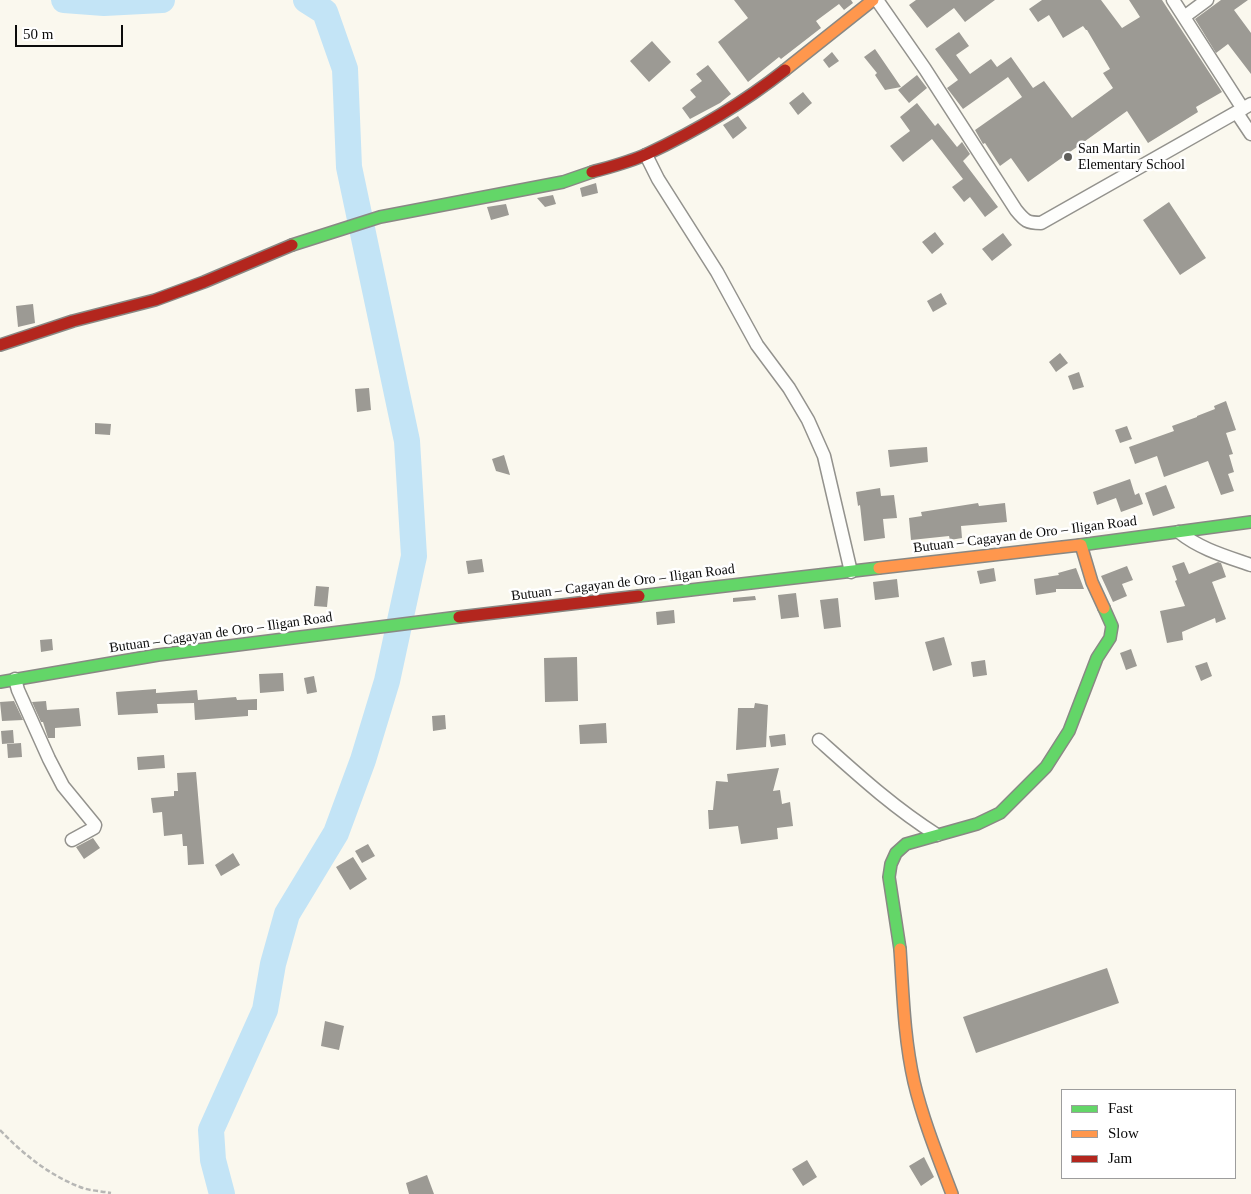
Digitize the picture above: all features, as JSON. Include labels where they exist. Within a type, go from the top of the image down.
[{"type":"main road","points":[[0,345],[73,321],[155,300],[204,282],[280,249],[370,220],[563,182],[646,155],[726,112],[758,91],[873,0]]},
{"type":"main road","name":"Butuan – Cagayan de Oro – Iligan Road","points":[[0,682],[158,655],[446,618],[1081,545],[1251,522]]},
{"type":"main road","points":[[952,1194],[928,1130],[914,1081],[904,1026],[904,988],[889,877],[891,864],[906,844],[977,824],[1000,813],[1046,767],[1069,731],[1097,658],[1112,632],[1112,626],[1092,582],[1081,545]]},
{"type":"street","points":[[877,0],[925,69],[1016,210],[1024,220],[1032,223],[1042,223],[1244,109]]},
{"type":"street","points":[[1173,0],[1244,109],[1251,134]]},
{"type":"street","points":[[1184,17],[1207,0]]},
{"type":"street","points":[[646,155],[658,179],[717,272],[757,345],[789,388],[808,420],[824,456],[851,572]]},
{"type":"street","points":[[1178,532],[1204,549],[1251,565]]},
{"type":"street","points":[[15,679],[48,759],[63,786],[95,825],[94,828],[72,840]]},
{"type":"street","points":[[819,740],[878,792],[937,835]]},
{"type":"path","points":[[0,1130],[19,1150],[55,1175],[81,1188],[111,1194]]},
{"type":"building","points":[[734,0],[851,0],[853,3],[844,10],[839,4],[816,21],[821,28],[781,59],[779,57],[748,82],[718,42],[748,18]]},
{"type":"building","points":[[916,0],[995,0],[965,22],[954,8],[927,28],[909,5]]},
{"type":"building","points":[[1042,0],[1101,0],[1122,28],[1140,17],[1129,0],[1162,0],[1222,92],[1196,107],[1198,112],[1148,143],[1127,111],[1028,182],[1011,158],[1000,166],[975,130],[1022,97],[1008,77],[963,109],[947,88],[958,80],[935,49],[959,32],[969,46],[956,55],[970,74],[991,59],[997,67],[1011,57],[1033,88],[1044,81],[1072,118],[1113,88],[1103,73],[1110,69],[1083,26],[1063,38],[1049,15],[1038,22],[1029,9]]},
{"type":"building","points":[[1221,0],[1248,0],[1234,10],[1251,33],[1251,74],[1228,44],[1216,53],[1195,19]]},
{"type":"building","points":[[652,41],[671,62],[649,82],[630,61]]},
{"type":"building","points":[[875,49],[901,87],[885,90],[875,75],[877,73],[864,57]]},
{"type":"building","points":[[832,52],[839,61],[829,68],[823,60]]},
{"type":"building","points":[[708,65],[731,94],[720,103],[690,119],[682,108],[696,97],[690,90],[702,81],[696,74]]},
{"type":"building","points":[[917,75],[927,88],[909,103],[898,90]]},
{"type":"building","points":[[803,92],[812,103],[798,115],[789,103]]},
{"type":"building","points":[[917,103],[935,126],[938,123],[957,147],[962,142],[970,154],[963,161],[998,207],[985,217],[970,197],[964,202],[952,187],[963,179],[932,139],[903,162],[890,146],[910,131],[900,117]]},
{"type":"building","points":[[738,116],[747,128],[733,139],[723,125]]},
{"type":"building","points":[[596,183],[598,193],[582,197],[580,188]]},
{"type":"building","points":[[553,195],[556,204],[545,207],[537,198]]},
{"type":"building","points":[[1169,202],[1206,258],[1180,275],[1143,220]]},
{"type":"building","points":[[506,204],[509,215],[491,220],[487,207]]},
{"type":"building","points":[[935,232],[944,244],[932,254],[922,242]]},
{"type":"building","points":[[1003,233],[1012,245],[992,261],[982,249]]},
{"type":"building","points":[[941,293],[947,304],[933,312],[927,301]]},
{"type":"building","points":[[33,304],[35,323],[18,327],[16,306]]},
{"type":"building","points":[[1060,353],[1068,363],[1056,372],[1049,362]]},
{"type":"building","points":[[1079,372],[1084,387],[1073,390],[1068,376]]},
{"type":"building","points":[[369,388],[371,410],[357,412],[355,389]]},
{"type":"building","points":[[1226,401],[1236,430],[1226,433],[1233,454],[1229,455],[1234,472],[1228,474],[1234,491],[1221,495],[1208,461],[1164,477],[1157,456],[1135,464],[1129,447],[1174,431],[1172,426],[1215,409],[1214,406]]},
{"type":"building","points":[[95,423],[111,424],[110,435],[95,434]]},
{"type":"building","points":[[1127,426],[1132,439],[1120,443],[1115,430]]},
{"type":"building","points":[[927,447],[928,462],[890,467],[888,450]]},
{"type":"building","points":[[504,455],[510,475],[496,471],[492,459]]},
{"type":"building","points":[[1130,479],[1135,495],[1139,493],[1143,504],[1121,512],[1116,498],[1097,505],[1093,492]]},
{"type":"building","points":[[1166,485],[1175,508],[1153,516],[1145,493]]},
{"type":"building","points":[[880,488],[881,496],[894,495],[897,518],[883,519],[885,538],[864,541],[860,505],[858,506],[856,492]]},
{"type":"building","points":[[978,503],[979,506],[1005,503],[1007,522],[961,526],[962,538],[950,540],[949,536],[911,540],[909,518],[922,516],[921,512]]},
{"type":"building","points":[[482,559],[484,572],[468,574],[466,561]]},
{"type":"building","points":[[1184,562],[1189,574],[1218,562],[1221,563],[1226,577],[1212,582],[1226,619],[1216,623],[1215,618],[1182,632],[1183,640],[1167,643],[1160,611],[1185,606],[1175,581],[1177,580],[1172,566]]},
{"type":"building","points":[[1127,566],[1133,580],[1122,584],[1127,596],[1113,602],[1101,576]]},
{"type":"building","points":[[994,568],[996,581],[980,584],[977,571]]},
{"type":"building","points":[[1076,568],[1084,589],[1056,589],[1056,592],[1036,595],[1034,579],[1059,575],[1058,573]]},
{"type":"building","points":[[897,579],[899,597],[875,600],[873,582]]},
{"type":"building","points":[[316,586],[329,587],[327,607],[314,606]]},
{"type":"building","points":[[796,593],[799,617],[781,619],[778,595]]},
{"type":"building","points":[[755,596],[756,600],[733,602],[733,598]]},
{"type":"building","points":[[838,598],[841,627],[824,629],[820,600]]},
{"type":"building","points":[[674,610],[675,623],[657,625],[656,612]]},
{"type":"building","points":[[944,637],[952,665],[933,671],[925,642]]},
{"type":"building","points":[[52,639],[53,650],[41,652],[40,640]]},
{"type":"building","points":[[1131,649],[1137,666],[1126,670],[1120,653]]},
{"type":"building","points":[[577,657],[578,701],[545,702],[544,658]]},
{"type":"building","points":[[985,660],[987,675],[973,677],[971,662]]},
{"type":"building","points":[[1207,662],[1212,676],[1201,681],[1195,666]]},
{"type":"building","points":[[283,673],[284,691],[260,693],[259,674]]},
{"type":"building","points":[[314,676],[317,692],[307,694],[304,678]]},
{"type":"building","points":[[156,689],[156,693],[197,690],[198,700],[236,697],[237,700],[257,699],[257,710],[248,710],[248,716],[195,720],[194,703],[157,704],[158,713],[118,715],[116,692]]},
{"type":"building","points":[[14,701],[23,720],[2,721],[0,702]]},
{"type":"building","points":[[46,701],[47,710],[79,708],[81,726],[55,728],[55,738],[48,738],[43,722],[41,722],[32,702]]},
{"type":"building","points":[[755,703],[768,705],[766,747],[736,750],[738,708],[754,708]]},
{"type":"building","points":[[445,715],[446,729],[433,731],[432,716]]},
{"type":"building","points":[[606,723],[607,743],[580,744],[579,725]]},
{"type":"building","points":[[13,730],[14,743],[2,744],[1,731]]},
{"type":"building","points":[[785,734],[786,745],[771,747],[769,736]]},
{"type":"building","points":[[21,743],[22,757],[8,758],[7,744]]},
{"type":"building","points":[[164,755],[165,768],[138,770],[137,757]]},
{"type":"building","points":[[779,768],[773,791],[780,790],[782,804],[790,802],[793,826],[777,828],[778,839],[741,844],[738,826],[709,829],[708,810],[713,810],[716,781],[728,782],[727,774]]},
{"type":"building","points":[[196,772],[204,864],[188,865],[187,846],[183,846],[182,834],[164,836],[162,812],[153,813],[151,798],[174,796],[174,791],[178,791],[177,773]]},
{"type":"building","points":[[93,838],[100,848],[84,859],[76,847]]},
{"type":"building","points":[[368,844],[375,856],[362,863],[355,851]]},
{"type":"building","points":[[233,853],[240,865],[221,876],[215,865]]},
{"type":"building","points":[[353,857],[367,879],[350,890],[336,867]]},
{"type":"building","points":[[1107,968],[1119,1003],[976,1053],[963,1017]]},
{"type":"building","points":[[325,1021],[344,1026],[339,1050],[321,1046]]},
{"type":"building","points":[[924,1157],[934,1177],[921,1186],[909,1166]]},
{"type":"building","points":[[807,1160],[817,1177],[803,1186],[792,1169]]},
{"type":"building","points":[[427,1175],[434,1194],[409,1194],[406,1183]]},
{"type":"waterway","points":[[64,0],[104,3],[162,0]]},
{"type":"waterway","points":[[222,1194],[213,1160],[211,1130],[265,1010],[273,964],[287,914],[336,833],[363,760],[387,681],[414,556],[407,441],[349,167],[345,69],[325,12],[306,0]]},
{"type":"traffic: fast","points":[[292,245],[380,217],[563,182],[592,172]]},
{"type":"traffic: fast","points":[[1080,545],[1251,522]]},
{"type":"traffic: fast","points":[[639,596],[879,568]]},
{"type":"traffic: fast","points":[[900,949],[889,877],[891,864],[896,853],[906,844],[977,824],[1000,813],[1046,767],[1069,731],[1097,658],[1110,638],[1112,626],[1104,608]]},
{"type":"traffic: fast","points":[[0,682],[158,655],[459,617]]},
{"type":"traffic: slow","points":[[785,70],[873,0]]},
{"type":"traffic: slow","points":[[879,568],[1080,545]]},
{"type":"traffic: slow","points":[[1081,545],[1092,582],[1104,608]]},
{"type":"traffic: slow","points":[[900,949],[906,1032],[914,1082],[926,1124],[952,1194]]},
{"type":"traffic: jam","points":[[592,172],[640,157],[683,136],[719,116],[785,70]]},
{"type":"traffic: jam","points":[[0,345],[73,321],[155,300],[204,282],[292,245]]},
{"type":"traffic: jam","points":[[459,617],[639,596]]},
{"type":"place","name":"San Martin Elementary School","points":[[1068,157]]}]
